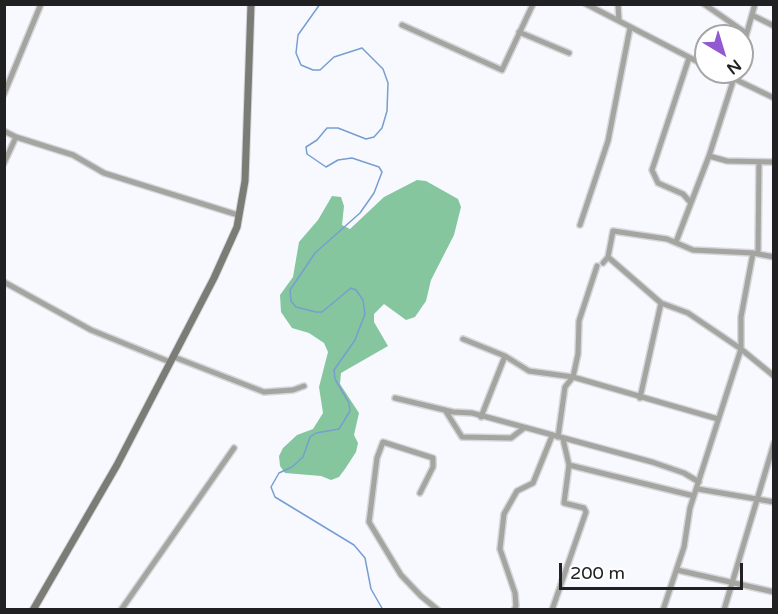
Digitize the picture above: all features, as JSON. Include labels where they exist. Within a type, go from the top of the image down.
[{"type":"street","points":[[4,94],[41,4]]},
{"type":"street","points":[[33,609],[117,465],[214,278],[237,227],[245,181],[251,4]]},
{"type":"street","points":[[402,26],[502,70],[533,4]]},
{"type":"street","points":[[586,4],[694,60]]},
{"type":"street","points":[[618,4],[619,21]]},
{"type":"street","points":[[704,4],[733,24]]},
{"type":"street","points":[[749,24],[755,4]]},
{"type":"street","points":[[752,15],[774,26]]},
{"type":"street","points":[[580,225],[608,141],[630,28]]},
{"type":"street","points":[[519,32],[569,53]]},
{"type":"street","points":[[689,58],[652,170],[658,183],[683,194],[691,203]]},
{"type":"street","points":[[676,242],[709,156],[732,84]]},
{"type":"street","points":[[745,84],[774,98]]},
{"type":"street","points":[[4,130],[16,137],[74,155],[105,173],[238,215]]},
{"type":"street","points":[[4,163],[16,137]]},
{"type":"street","points":[[709,156],[727,161],[774,162]]},
{"type":"street","points":[[663,609],[677,570],[694,496],[741,350],[741,317],[755,253],[759,163]]},
{"type":"street","points":[[514,609],[516,606],[515,593],[500,549],[504,514],[517,491],[533,483],[558,437],[565,387],[573,377],[578,354],[579,321],[600,264],[608,257],[613,231],[676,242],[693,250],[755,253],[774,257]]},
{"type":"street","points":[[608,257],[661,303],[688,313],[774,376]]},
{"type":"street","points":[[4,282],[91,330],[264,392],[293,390],[304,386]]},
{"type":"street","points":[[640,398],[661,303]]},
{"type":"street","points":[[464,339],[505,356],[529,370],[573,377],[718,419]]},
{"type":"street","points":[[481,417],[505,356]]},
{"type":"street","points":[[395,398],[481,417],[652,462],[684,473],[699,485],[725,495],[774,502]]},
{"type":"street","points":[[445,410],[462,437],[511,438],[524,428]]},
{"type":"street","points":[[552,609],[586,512],[584,508],[564,503],[569,465],[558,437]]},
{"type":"street","points":[[420,493],[433,467],[433,458],[383,442],[377,458],[369,522],[401,574],[421,596],[438,609]]},
{"type":"street","points":[[724,609],[774,443]]},
{"type":"street","points":[[121,609],[234,448]]},
{"type":"street","points":[[569,465],[694,496]]},
{"type":"street","points":[[677,570],[774,592]]},
{"type":"green space","points":[[417,180],[426,181],[458,199],[461,207],[454,235],[431,280],[426,301],[415,317],[406,320],[384,304],[374,314],[374,322],[388,346],[341,373],[340,384],[359,413],[354,435],[358,443],[356,452],[339,477],[331,480],[321,476],[285,473],[280,466],[279,456],[283,448],[297,435],[313,429],[323,413],[319,387],[328,352],[324,343],[309,333],[292,328],[281,312],[280,295],[293,277],[299,242],[318,220],[332,196],[341,197],[344,206],[342,225],[350,229],[384,197]]},
{"type":"waterway","points":[[320,4],[298,35],[296,53],[301,65],[320,70],[334,57],[362,48],[383,69],[388,83],[387,111],[382,128],[374,137],[366,139],[338,128],[327,128],[317,140],[306,147],[307,154],[326,167],[338,160],[352,158],[379,167],[382,172],[374,193],[360,213],[315,253],[290,290],[291,301],[296,307],[316,312],[322,312],[351,288],[356,290],[363,300],[365,314],[355,340],[334,370],[335,379],[349,403],[350,411],[339,429],[316,433],[310,437],[303,457],[292,467],[279,473],[271,487],[275,497],[354,545],[365,558],[371,589],[383,610]]}]
